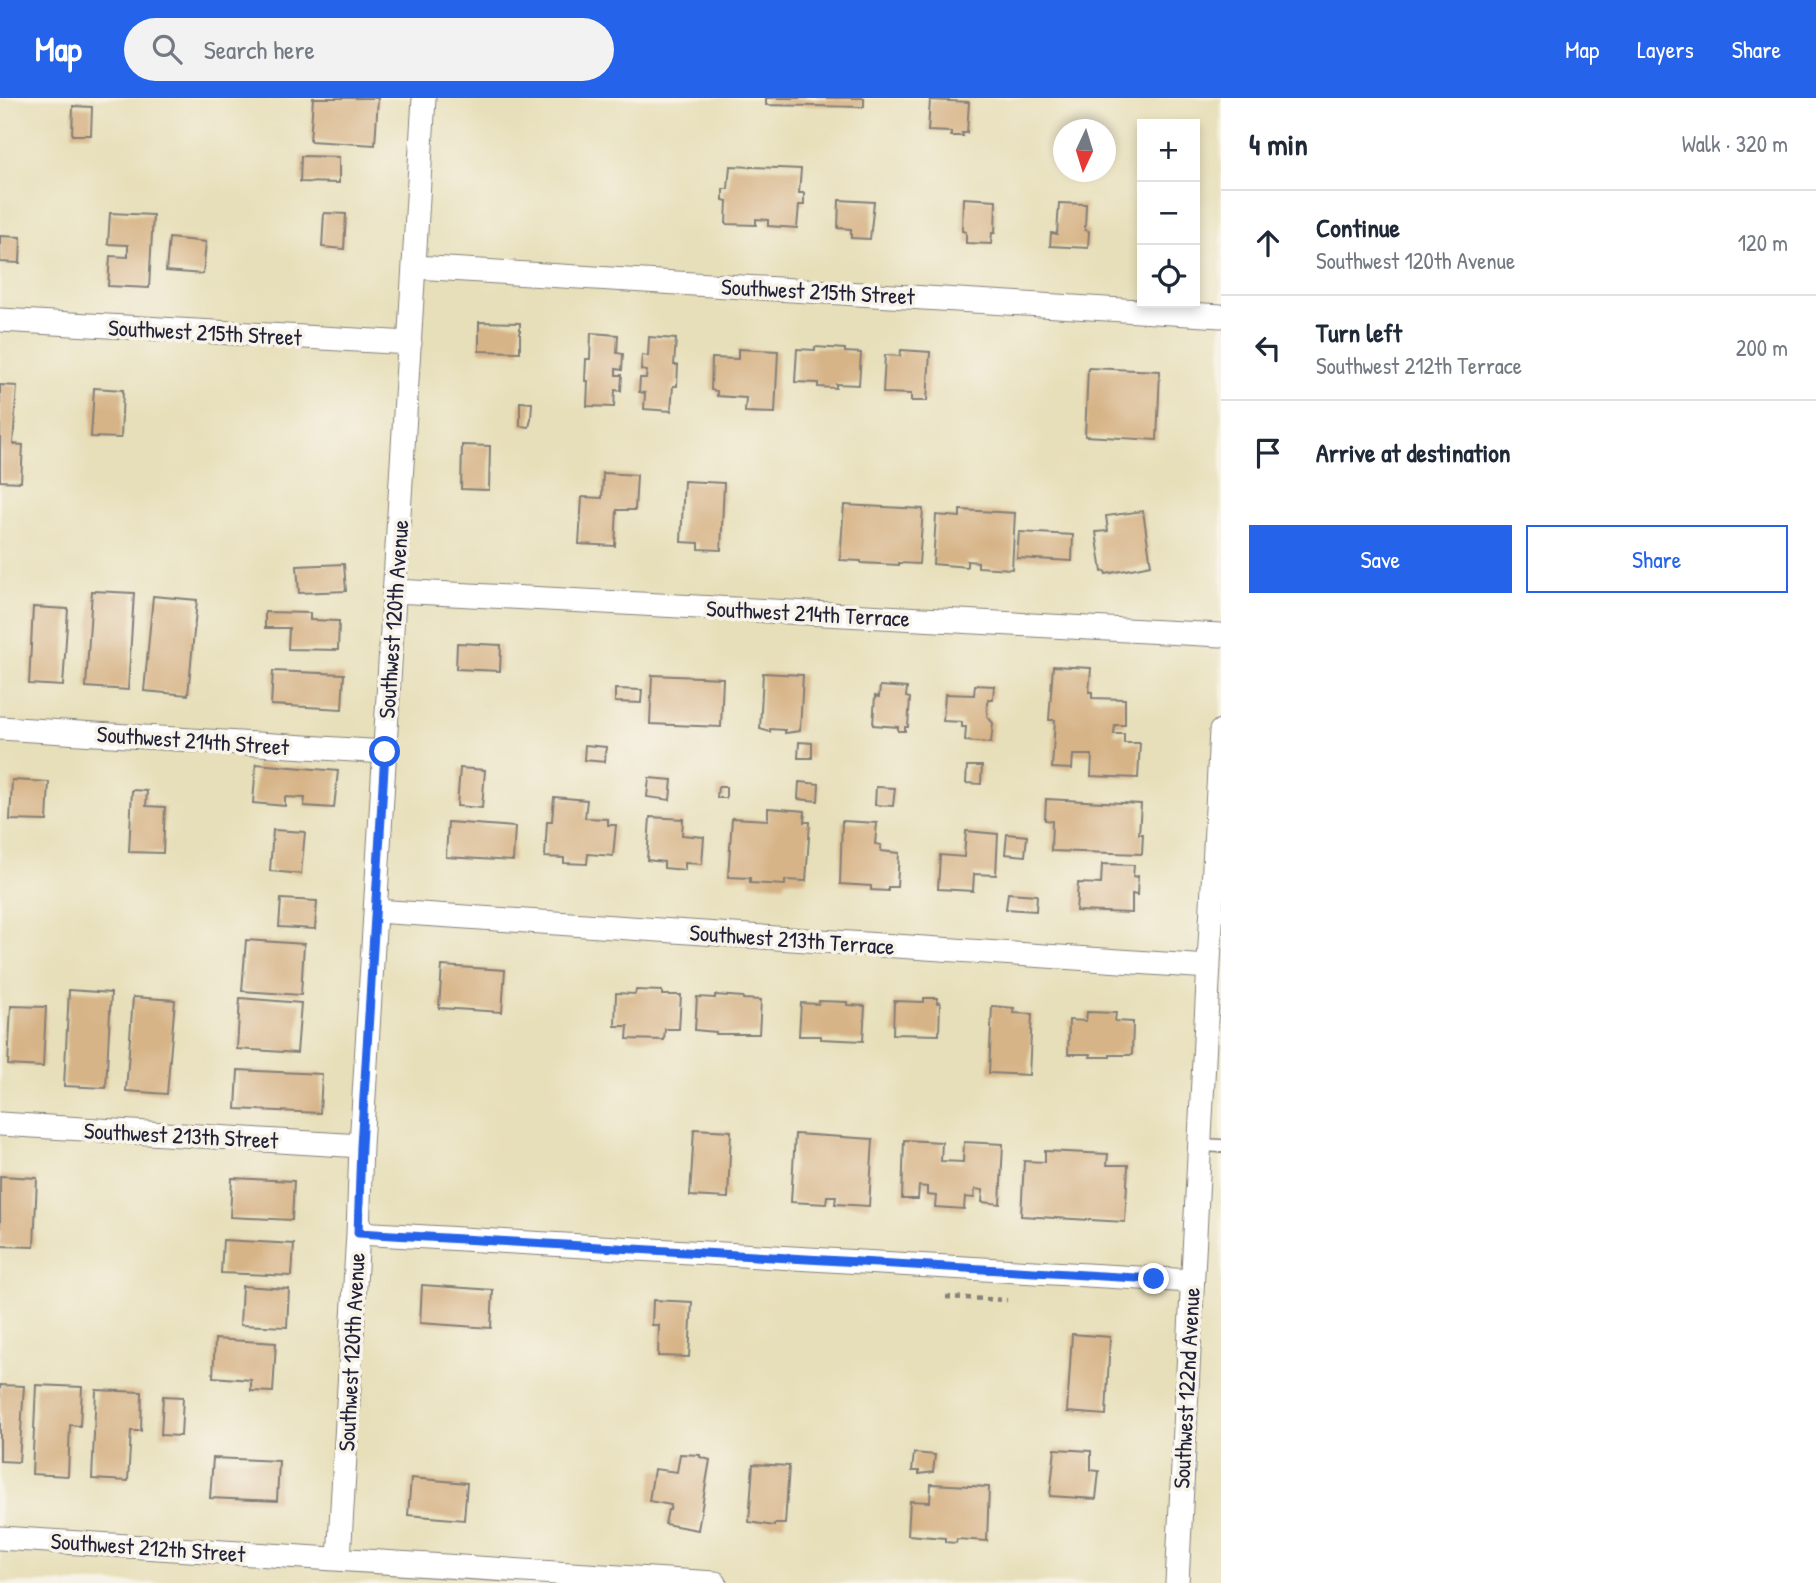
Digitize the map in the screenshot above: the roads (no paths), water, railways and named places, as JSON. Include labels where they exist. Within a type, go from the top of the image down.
[{"type":"street","name":"Southwest 120th Avenue","points":[[339,1559],[424,98]]},
{"type":"street","name":"Southwest 215th Street","points":[[415,267],[1221,316]]},
{"type":"street","name":"Southwest 215th Street","points":[[0,320],[410,343]]},
{"type":"street","name":"Southwest 214th Terrace","points":[[395,591],[1221,635]]},
{"type":"street","name":"Southwest 214th Street","points":[[0,728],[385,752]]},
{"type":"street","name":"Southwest 122nd Avenue","points":[[1177,1583],[1192,1281],[1210,1146],[1214,1012],[1209,967],[1221,731]]},
{"type":"street","name":"Southwest 213th Terrace","points":[[376,911],[1209,967]]},
{"type":"street","name":"Southwest 213th Street","points":[[0,1124],[361,1146]]},
{"type":"street","points":[[358,1233],[1192,1281]]},
{"type":"street","name":"Southwest 212th Street","points":[[0,1538],[715,1583]]}]
